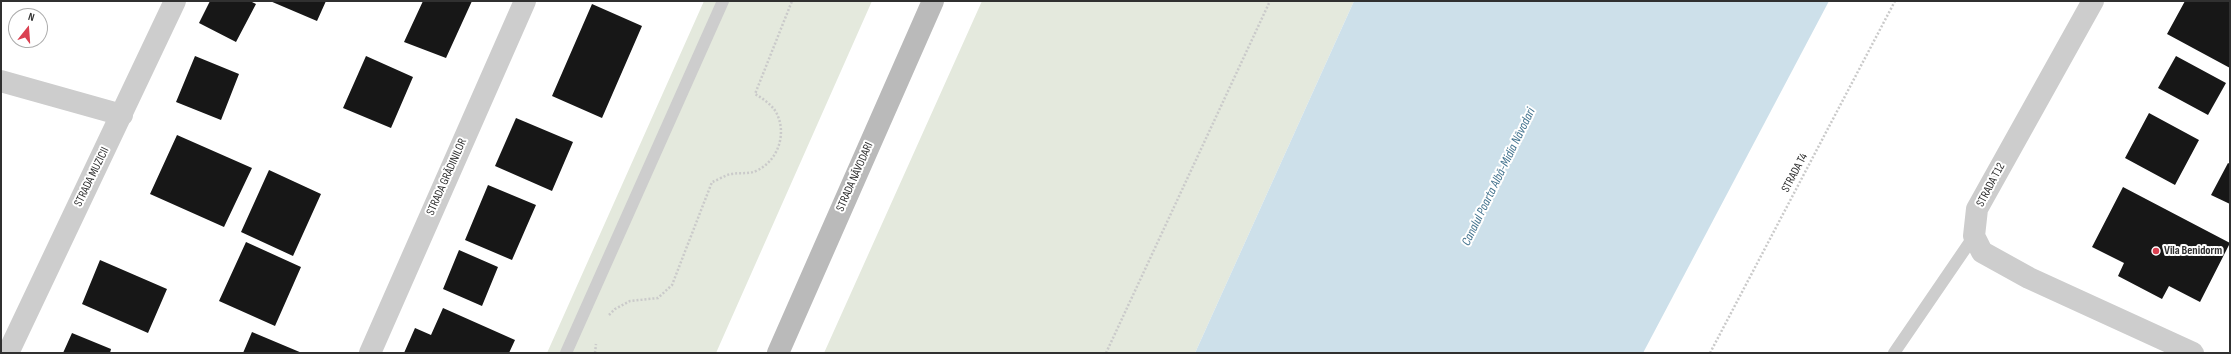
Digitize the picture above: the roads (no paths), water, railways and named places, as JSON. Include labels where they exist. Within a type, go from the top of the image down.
[{"type":"main road","name":"STRADA NĂVODARI","points":[[778,353],[933,1]]},
{"type":"street","name":"STRADA MUZICII","points":[[8,353],[175,1]]},
{"type":"street","name":"STRADA GRĂDINILOR","points":[[370,353],[525,1]]},
{"type":"street","name":"STRADA T12","points":[[1974,236],[1978,209],[2093,1]]},
{"type":"street","points":[[1,81],[122,115]]},
{"type":"street","points":[[1974,236],[1982,252],[2022,274],[2165,348],[2193,353]]},
{"type":"lane","points":[[566,353],[723,1]]},
{"type":"lane","points":[[1894,353],[1974,236]]},
{"type":"water","name":"Canalul Poarta Albă-Midia Năvodari","points":[[1354,1],[1829,1],[1643,353],[1195,353]]},
{"type":"place","name":"Vila Benidorm","points":[[2156,251]]}]
